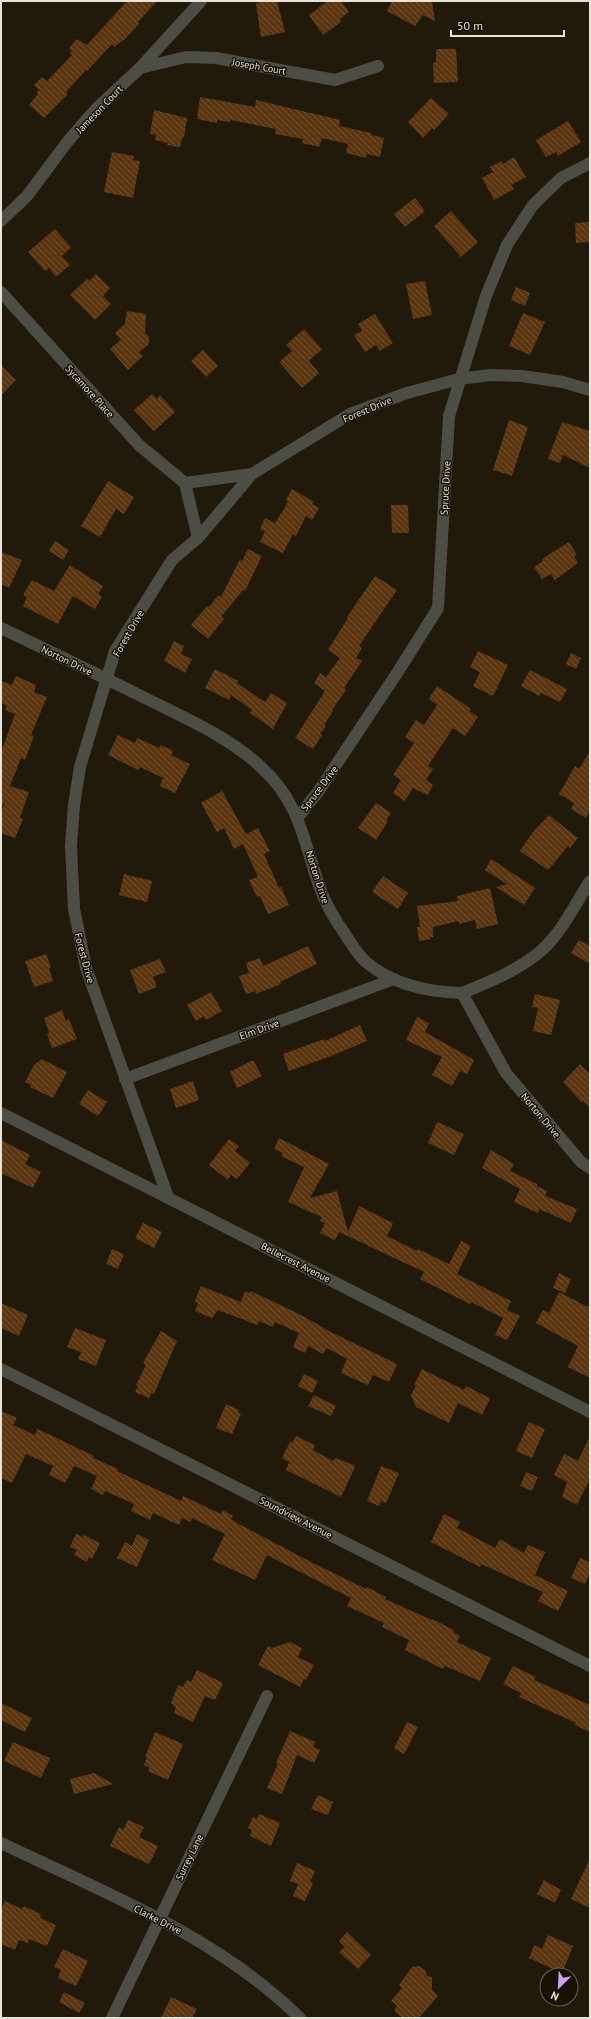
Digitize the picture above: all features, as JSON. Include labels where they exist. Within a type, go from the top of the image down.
[{"type":"street","name":"Jameson Court","points":[[1,221],[28,196],[68,141],[87,120],[140,68],[201,1]]},
{"type":"street","name":"Joseph Court","points":[[140,68],[186,57],[216,58],[335,80],[378,66]]},
{"type":"street","name":"Spruce Drive","points":[[298,817],[318,792],[399,670],[438,608],[449,416],[459,379],[486,296],[507,245],[533,205],[561,178],[590,163]]},
{"type":"street","name":"Sycamore Place","points":[[1,292],[139,446],[184,483]]},
{"type":"street","name":"Forest Drive","points":[[168,1197],[86,968],[74,909],[71,876],[74,805],[80,767],[115,651],[172,560],[198,538],[252,474],[350,414],[407,393],[459,379],[491,375],[522,376],[563,382],[590,390]]},
{"type":"street","points":[[198,538],[184,483],[252,474]]},
{"type":"street","name":"Norton Drive","points":[[1,628],[196,723],[234,745],[261,767],[280,789],[298,817],[320,888],[331,915],[365,962],[394,979],[415,988],[430,991],[462,993],[506,1073],[580,1162],[590,1168]]},
{"type":"street","points":[[462,993],[499,977],[536,955],[554,937],[590,882]]},
{"type":"street","name":"Elm Drive","points":[[125,1079],[394,979]]},
{"type":"street","name":"Bellecrest Avenue","points":[[1,1113],[590,1412]]},
{"type":"street","name":"Soundview Avenue","points":[[1,1369],[590,1666]]},
{"type":"street","name":"Surrey Lane","points":[[112,2018],[267,1696]]},
{"type":"street","name":"Clarke Drive","points":[[1,1843],[160,1919],[218,1951],[281,1999],[300,2018]]},
{"type":"building","points":[[127,1],[157,1],[125,39],[114,47],[112,44],[87,71],[86,70],[66,92],[68,94],[44,118],[29,105],[38,94],[37,92],[39,90],[34,85],[42,77],[47,81],[72,55],[70,53],[72,51],[69,48],[77,39],[87,45]]},
{"type":"building","points":[[277,1],[285,32],[261,37],[256,3]]},
{"type":"building","points":[[328,1],[341,1],[349,12],[340,19],[341,22],[323,35],[309,15]]},
{"type":"building","points":[[392,1],[432,1],[435,21],[423,15],[415,26],[387,11]]},
{"type":"building","points":[[436,49],[456,49],[458,82],[434,83],[433,63],[436,62]]},
{"type":"building","points":[[200,97],[255,107],[256,100],[340,120],[339,126],[371,133],[371,135],[384,138],[380,157],[367,154],[366,158],[346,153],[348,144],[322,138],[319,147],[302,143],[303,139],[275,134],[276,129],[230,120],[230,122],[217,120],[217,123],[197,119]]},
{"type":"building","points":[[431,98],[449,114],[434,130],[432,128],[423,138],[408,122]]},
{"type":"building","points":[[154,110],[187,118],[184,138],[182,138],[180,147],[167,145],[168,143],[155,140],[156,135],[150,134]]},
{"type":"building","points":[[568,121],[581,142],[558,156],[556,152],[546,157],[536,140]]},
{"type":"building","points":[[112,152],[134,156],[133,160],[140,161],[133,198],[104,192]]},
{"type":"building","points":[[514,157],[526,177],[511,185],[514,189],[494,200],[482,178],[493,172],[490,167],[502,161],[503,164]]},
{"type":"building","points":[[415,198],[425,211],[405,227],[394,214]]},
{"type":"building","points":[[451,211],[478,242],[461,257],[434,226]]},
{"type":"building","points":[[590,222],[590,242],[576,243],[575,223]]},
{"type":"building","points":[[55,229],[71,247],[62,256],[70,265],[56,277],[49,268],[45,271],[28,252]]},
{"type":"building","points":[[96,274],[110,288],[103,296],[111,304],[95,320],[70,295],[87,279],[89,281]]},
{"type":"building","points":[[425,281],[432,315],[413,319],[406,284]]},
{"type":"building","points":[[516,287],[530,293],[525,306],[511,300]]},
{"type":"building","points":[[127,311],[146,314],[145,333],[149,337],[149,344],[139,352],[143,356],[128,370],[110,349],[121,340],[115,333],[125,324]]},
{"type":"building","points":[[523,313],[545,322],[530,355],[509,346]]},
{"type":"building","points":[[375,314],[393,343],[380,351],[376,345],[365,352],[354,335],[362,331],[358,324]]},
{"type":"building","points":[[304,329],[322,349],[309,361],[319,373],[302,388],[279,362],[292,351],[286,345]]},
{"type":"building","points":[[203,350],[218,366],[206,377],[191,361]]},
{"type":"building","points":[[1,365],[16,380],[1,395]]},
{"type":"building","points":[[152,394],[157,399],[160,395],[175,412],[154,431],[134,410]]},
{"type":"building","points":[[509,420],[528,427],[512,476],[493,470]]},
{"type":"building","points":[[562,422],[590,431],[590,468],[563,455],[560,463],[548,459]]},
{"type":"building","points":[[108,481],[134,497],[124,514],[116,509],[100,537],[81,526]]},
{"type":"building","points":[[292,489],[314,502],[312,504],[319,508],[312,520],[306,516],[296,536],[293,534],[283,553],[260,542],[265,531],[260,529],[265,518],[275,523],[288,502],[286,500]]},
{"type":"building","points":[[391,505],[408,505],[409,533],[392,533]]},
{"type":"building","points":[[55,541],[69,550],[63,560],[49,551]]},
{"type":"building","points":[[569,542],[577,555],[574,556],[578,563],[555,580],[551,574],[542,579],[534,567],[543,561],[542,559]]},
{"type":"building","points":[[248,549],[262,556],[245,591],[243,590],[221,617],[224,619],[208,639],[191,625],[207,606],[209,607],[219,595],[221,597],[240,559],[242,561]]},
{"type":"building","points":[[1,552],[22,560],[9,588],[1,584]]},
{"type":"building","points":[[70,565],[103,586],[98,594],[102,597],[95,609],[73,596],[58,624],[23,606],[27,597],[23,595],[32,580],[54,591]]},
{"type":"building","points":[[375,576],[397,590],[359,646],[362,648],[356,658],[362,661],[344,688],[346,690],[332,710],[333,711],[324,725],[326,726],[320,734],[322,735],[313,749],[295,738],[325,691],[314,683],[320,673],[326,677],[340,658],[328,650],[348,618],[347,617]]},
{"type":"building","points":[[174,641],[184,646],[181,654],[192,659],[185,673],[164,661]]},
{"type":"building","points":[[478,651],[508,665],[493,696],[473,686],[480,672],[470,667]]},
{"type":"building","points":[[571,653],[581,658],[576,669],[566,664]]},
{"type":"building","points":[[215,669],[238,681],[237,683],[265,702],[271,693],[287,703],[273,729],[250,713],[252,710],[231,695],[229,700],[205,688]]},
{"type":"building","points":[[530,670],[567,689],[560,702],[541,693],[539,696],[521,686]]},
{"type":"building","points":[[16,676],[36,685],[34,692],[47,697],[31,735],[34,736],[25,760],[21,758],[10,786],[29,792],[20,818],[23,819],[15,838],[1,833],[1,813],[5,801],[1,808],[1,752],[15,714],[5,710],[7,706],[1,703],[1,681],[12,685]]},
{"type":"building","points":[[437,686],[471,709],[469,711],[478,717],[465,736],[453,728],[428,766],[433,769],[426,780],[433,785],[428,795],[413,788],[405,801],[393,793],[401,780],[393,775],[414,743],[405,737],[416,720],[424,725],[437,705],[429,699]]},
{"type":"building","points":[[118,735],[135,743],[137,738],[159,748],[161,745],[173,751],[171,755],[190,764],[175,793],[160,786],[163,778],[140,767],[138,770],[108,755]]},
{"type":"building","points":[[590,751],[590,810],[586,818],[571,809],[574,803],[559,794],[575,766],[579,769]]},
{"type":"building","points":[[222,791],[246,834],[258,828],[270,851],[264,854],[279,888],[281,887],[289,905],[268,914],[260,896],[257,897],[249,880],[258,877],[243,844],[234,849],[224,828],[217,832],[201,803]]},
{"type":"building","points":[[376,803],[391,813],[386,820],[388,821],[376,840],[358,828]]},
{"type":"building","points":[[549,815],[578,838],[570,848],[568,846],[548,870],[520,851],[532,833]]},
{"type":"building","points":[[491,859],[535,888],[524,905],[496,887],[507,884],[485,870]]},
{"type":"building","points":[[124,874],[152,881],[147,902],[119,895]]},
{"type":"building","points":[[383,876],[408,893],[398,909],[372,892]]},
{"type":"building","points":[[490,888],[498,924],[477,929],[475,920],[459,924],[459,921],[433,927],[433,937],[430,937],[431,939],[419,941],[417,927],[420,927],[417,906],[458,901],[457,896]]},
{"type":"building","points":[[579,940],[590,946],[590,964],[571,953]]},
{"type":"building","points":[[308,946],[317,964],[280,982],[281,984],[256,994],[255,991],[246,994],[239,976],[249,973],[246,963],[260,958],[263,966]]},
{"type":"building","points":[[46,954],[51,967],[49,968],[53,981],[34,987],[25,961]]},
{"type":"building","points":[[160,959],[166,972],[153,977],[157,987],[139,994],[130,970]]},
{"type":"building","points":[[211,992],[222,1011],[206,1020],[204,1016],[196,1021],[187,1005]]},
{"type":"building","points":[[535,994],[560,1000],[551,1035],[533,1031],[538,1008],[532,1007]]},
{"type":"building","points":[[62,1010],[66,1021],[69,1019],[77,1039],[52,1048],[47,1034],[49,1033],[44,1018]]},
{"type":"building","points":[[417,1017],[429,1023],[425,1032],[474,1060],[467,1074],[460,1071],[452,1086],[432,1075],[442,1057],[406,1040]]},
{"type":"building","points":[[360,1025],[367,1041],[289,1071],[283,1054],[324,1039],[325,1041]]},
{"type":"building","points":[[42,1059],[67,1072],[53,1098],[30,1087],[31,1085],[25,1082],[34,1065]]},
{"type":"building","points":[[253,1060],[262,1076],[237,1088],[230,1072]]},
{"type":"building","points":[[580,1064],[590,1074],[590,1108],[583,1101],[582,1103],[563,1082]]},
{"type":"building","points":[[193,1081],[199,1100],[176,1108],[170,1089]]},
{"type":"building","points":[[88,1090],[107,1102],[98,1116],[79,1104]]},
{"type":"building","points":[[437,1122],[464,1134],[454,1155],[428,1143]]},
{"type":"building","points":[[279,1138],[329,1164],[310,1198],[337,1191],[348,1232],[359,1206],[393,1223],[387,1236],[417,1251],[418,1249],[449,1264],[461,1241],[471,1246],[457,1274],[511,1301],[507,1310],[520,1316],[507,1340],[495,1335],[503,1318],[471,1302],[470,1304],[420,1279],[424,1272],[339,1232],[335,1240],[320,1233],[325,1223],[320,1221],[322,1217],[288,1202],[304,1167],[281,1156],[283,1153],[274,1149]]},
{"type":"building","points":[[229,1139],[239,1146],[235,1151],[250,1163],[237,1179],[231,1175],[228,1180],[209,1165]]},
{"type":"building","points":[[1,1140],[30,1155],[25,1164],[41,1172],[33,1188],[1,1173]]},
{"type":"building","points":[[491,1150],[514,1164],[510,1171],[537,1184],[537,1186],[547,1191],[545,1196],[577,1209],[571,1223],[539,1209],[538,1213],[514,1202],[520,1189],[482,1168]]},
{"type":"building","points":[[143,1223],[162,1232],[154,1248],[135,1238]]},
{"type":"building","points":[[112,1249],[124,1254],[118,1269],[106,1264]]},
{"type":"building","points":[[559,1273],[571,1279],[565,1293],[553,1288]]},
{"type":"building","points":[[201,1286],[241,1302],[245,1291],[250,1293],[251,1291],[397,1364],[389,1382],[373,1375],[368,1385],[341,1373],[347,1359],[327,1348],[323,1354],[308,1346],[305,1353],[293,1347],[299,1333],[275,1322],[273,1327],[259,1321],[257,1325],[218,1310],[212,1318],[195,1311],[198,1303],[195,1301]]},
{"type":"building","points":[[559,1292],[590,1308],[590,1378],[568,1367],[578,1346],[536,1323],[543,1310],[549,1313]]},
{"type":"building","points":[[1,1303],[28,1315],[19,1336],[1,1328]]},
{"type":"building","points":[[75,1328],[106,1340],[96,1366],[78,1359],[81,1352],[67,1347]]},
{"type":"building","points":[[161,1331],[177,1341],[154,1394],[151,1393],[149,1398],[135,1392],[138,1386],[136,1385],[146,1365],[143,1363]]},
{"type":"building","points":[[422,1369],[464,1390],[466,1386],[490,1398],[482,1415],[458,1403],[449,1423],[416,1407],[411,1395]]},
{"type":"building","points":[[304,1374],[318,1381],[312,1393],[298,1386]]},
{"type":"building","points":[[314,1395],[336,1406],[331,1416],[308,1406]]},
{"type":"building","points":[[226,1404],[239,1410],[238,1412],[241,1414],[232,1434],[216,1428]]},
{"type":"building","points":[[1,1411],[17,1418],[13,1425],[35,1435],[37,1429],[42,1431],[94,1456],[93,1458],[118,1469],[117,1471],[181,1501],[183,1496],[221,1514],[223,1510],[233,1516],[231,1519],[237,1523],[311,1562],[366,1589],[367,1587],[386,1597],[385,1599],[454,1630],[453,1632],[460,1636],[457,1642],[491,1658],[480,1681],[445,1666],[443,1669],[405,1650],[409,1640],[382,1627],[384,1623],[347,1606],[351,1598],[267,1555],[255,1580],[212,1560],[225,1534],[192,1518],[191,1522],[182,1518],[179,1525],[153,1513],[150,1520],[131,1511],[134,1504],[105,1491],[103,1495],[91,1489],[97,1476],[74,1466],[65,1483],[49,1475],[53,1466],[26,1454],[12,1483],[1,1478]]},
{"type":"building","points":[[529,1422],[545,1429],[532,1458],[516,1451]]},
{"type":"building","points":[[296,1436],[315,1445],[313,1450],[333,1461],[335,1458],[354,1465],[355,1467],[341,1497],[286,1470],[289,1462],[282,1458],[290,1442],[292,1443]]},
{"type":"building","points":[[590,1436],[590,1479],[577,1505],[562,1497],[567,1482],[554,1475],[564,1454],[578,1461]]},
{"type":"building","points":[[381,1466],[399,1473],[386,1503],[381,1501],[379,1506],[367,1501]]},
{"type":"building","points":[[526,1472],[538,1477],[532,1491],[520,1486]]},
{"type":"building","points":[[444,1514],[460,1522],[457,1528],[495,1548],[500,1539],[524,1553],[528,1545],[545,1552],[535,1575],[568,1591],[558,1611],[538,1601],[543,1592],[481,1564],[480,1567],[431,1542]]},
{"type":"building","points":[[76,1534],[83,1537],[84,1535],[100,1543],[92,1559],[89,1557],[87,1562],[74,1555],[77,1550],[70,1547]]},
{"type":"building","points":[[137,1534],[149,1540],[137,1567],[117,1558],[125,1542],[132,1546]]},
{"type":"building","points":[[580,1558],[590,1562],[590,1573],[585,1584],[571,1578]]},
{"type":"building","points":[[290,1642],[302,1648],[298,1657],[314,1665],[306,1680],[304,1679],[300,1687],[258,1665],[268,1646],[272,1648]]},
{"type":"building","points":[[513,1666],[536,1677],[534,1680],[590,1705],[590,1732],[575,1725],[576,1723],[519,1697],[521,1693],[503,1684]]},
{"type":"building","points":[[197,1670],[223,1683],[215,1700],[205,1696],[193,1722],[174,1713],[176,1707],[171,1703],[178,1685],[183,1687],[187,1680],[191,1682]]},
{"type":"building","points":[[1,1703],[32,1718],[25,1732],[1,1720]]},
{"type":"building","points":[[407,1722],[418,1727],[404,1754],[394,1748]]},
{"type":"building","points":[[290,1731],[315,1742],[313,1747],[320,1750],[314,1763],[297,1755],[282,1794],[267,1788],[278,1764],[276,1763]]},
{"type":"building","points":[[155,1732],[183,1744],[168,1780],[148,1771],[150,1768],[144,1765],[147,1758],[145,1757]]},
{"type":"building","points":[[13,1742],[50,1758],[41,1778],[4,1761]]},
{"type":"building","points":[[94,1773],[113,1784],[74,1794],[70,1779]]},
{"type":"building","points":[[318,1795],[333,1802],[328,1815],[311,1809]]},
{"type":"building","points":[[259,1814],[280,1823],[271,1846],[250,1836],[252,1830],[248,1828],[253,1817],[257,1819]]},
{"type":"building","points":[[128,1820],[144,1827],[139,1837],[158,1846],[149,1864],[110,1846],[119,1827],[123,1830]]},
{"type":"building","points":[[590,1858],[590,1908],[571,1899]]},
{"type":"building","points":[[297,1863],[315,1871],[310,1882],[313,1883],[305,1901],[293,1896],[298,1884],[290,1881]]},
{"type":"building","points":[[544,1880],[561,1890],[555,1903],[537,1894]]},
{"type":"building","points":[[5,1901],[22,1909],[24,1906],[41,1914],[40,1918],[56,1925],[47,1946],[29,1939],[28,1943],[19,1940],[15,1950],[1,1944],[1,1910]]},
{"type":"building","points":[[347,1932],[371,1955],[358,1969],[339,1952],[345,1947],[339,1941]]},
{"type":"building","points":[[548,1935],[573,1946],[564,1967],[549,1967],[529,1958],[534,1945],[542,1949]]},
{"type":"building","points":[[63,1949],[88,1961],[76,1986],[58,1978],[61,1970],[54,1967]]},
{"type":"building","points":[[419,1966],[425,1970],[427,1976],[432,1977],[432,1990],[438,1996],[419,2018],[403,2018],[394,2011],[397,2006],[391,2001],[402,1988],[399,1985],[412,1967]]},
{"type":"building","points":[[64,1992],[85,2003],[79,2013],[59,2002]]},
{"type":"building","points":[[171,1997],[197,2009],[192,2018],[161,2018]]}]
